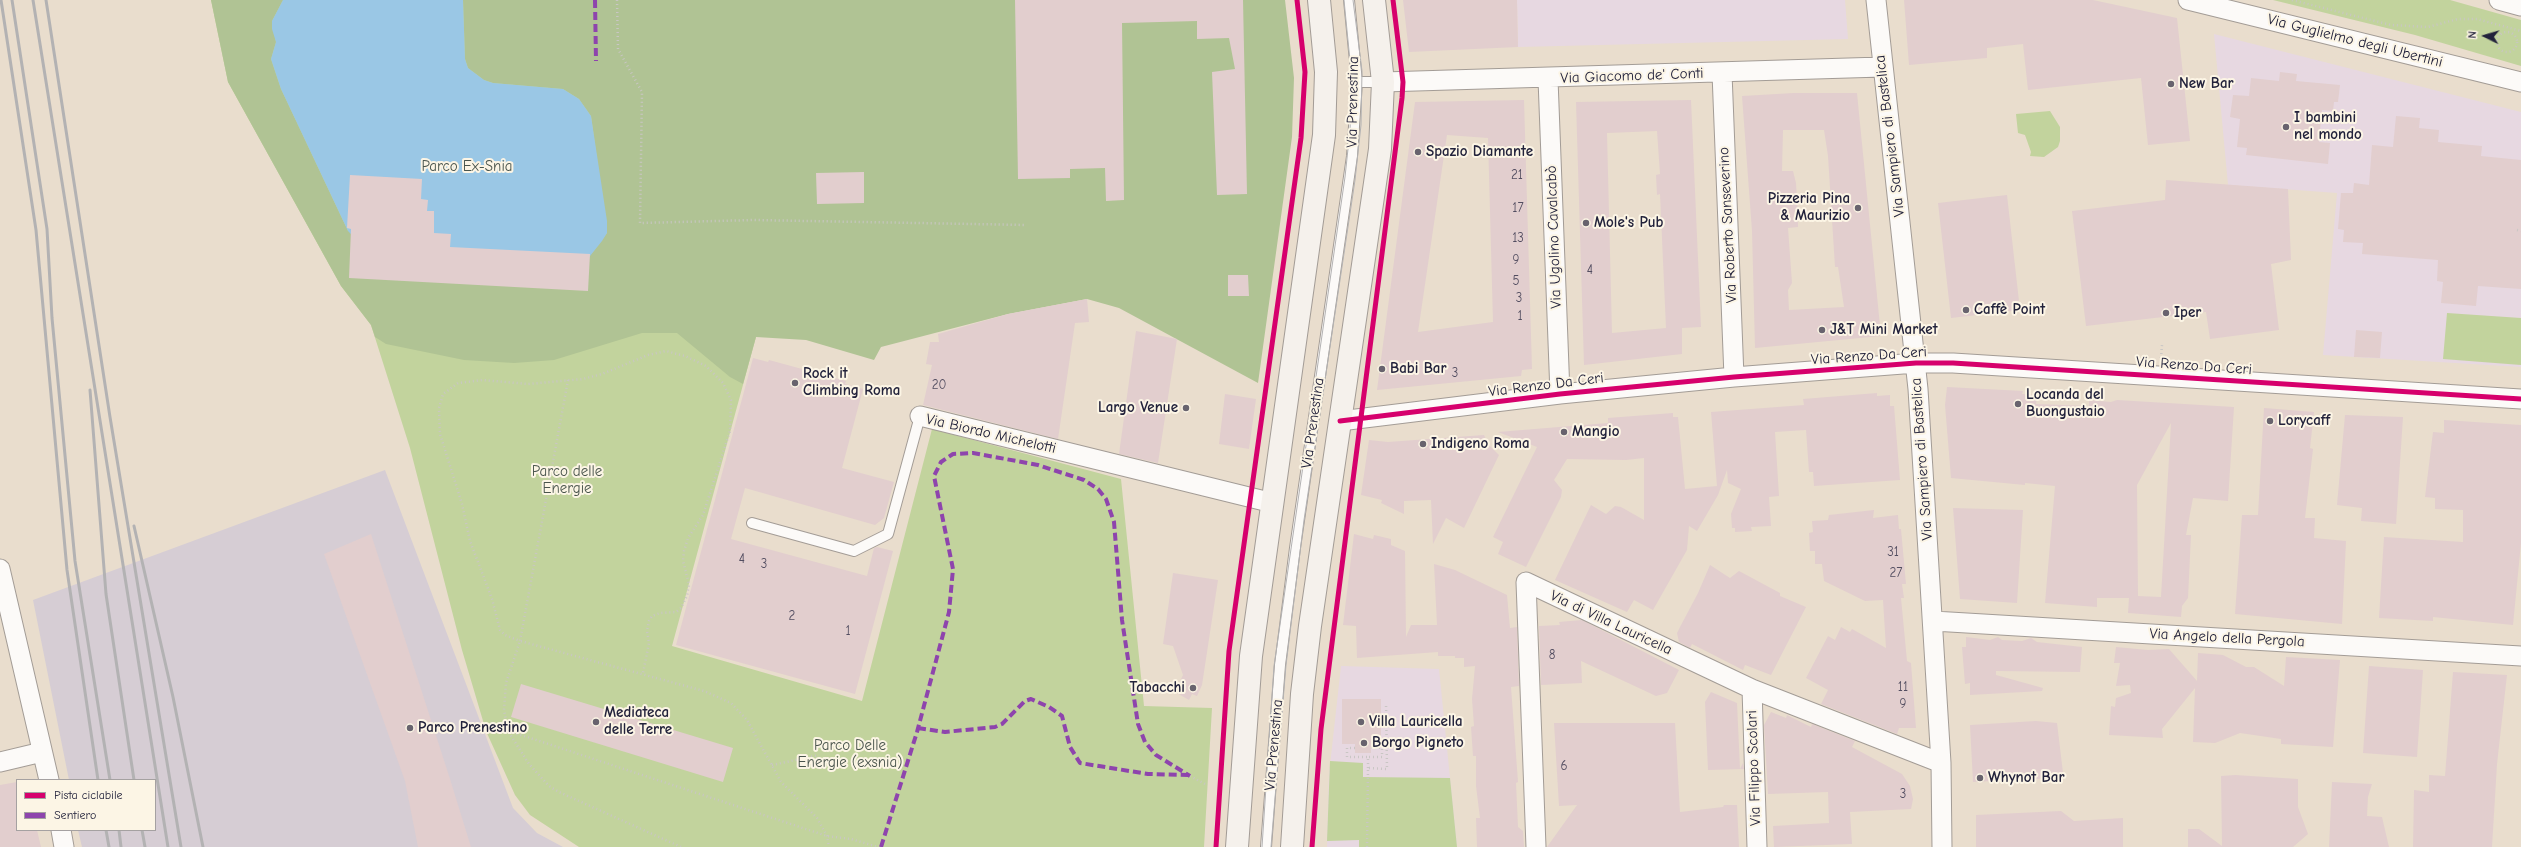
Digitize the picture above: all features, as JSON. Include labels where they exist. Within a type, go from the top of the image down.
[{"type":"main road","name":"Via Prenestina","points":[[1237,847],[1249,679],[1324,135],[1326,72],[1319,0]]},
{"type":"main road","name":"Via Prenestina","points":[[1292,847],[1302,694],[1380,149],[1383,82],[1374,0]]},
{"type":"street","name":"Via Sampiero di Bastelica","points":[[1876,0],[1882,67],[1916,363],[1941,763],[1942,847]]},
{"type":"street","name":"Via Guglielmo degli Ubertini","points":[[2188,0],[2521,82]]},
{"type":"street","points":[[2499,0],[2521,6]]},
{"type":"street","name":"Via Giacomo de' Conti","points":[[1383,82],[1548,79],[1882,67]]},
{"type":"street","name":"Via Roberto Sanseverino","points":[[1722,73],[1734,377]]},
{"type":"street","name":"Via Ugolino Cavalcabò","points":[[1548,79],[1560,394]]},
{"type":"street","name":"Via Renzo Da Ceri","points":[[1340,421],[1560,394],[1734,377],[1916,363],[1953,363],[2521,399]]},
{"type":"street","name":"Via Biordo Michelotti","points":[[920,416],[1273,503]]},
{"type":"street","points":[[0,569],[49,779]]},
{"type":"street","name":"Via di Villa Lauricella","points":[[1536,847],[1526,582],[1752,689],[1941,763]]},
{"type":"street","name":"Via Angelo della Pergola","points":[[1933,621],[2521,656]]},
{"type":"street","name":"Via Filippo Scolari","points":[[1752,689],[1757,847]]},
{"type":"street","points":[[0,762],[42,752]]},
{"type":"street","points":[[61,831],[64,847]]},
{"type":"lane","name":"Via Prenestina","points":[[1266,847],[1280,665],[1295,548],[1352,163],[1356,82],[1349,0]]},
{"type":"lane","points":[[1356,82],[1383,82]]},
{"type":"lane","name":"Via Biordo Michelotti","points":[[752,523],[854,551],[888,534],[920,416]]},
{"type":"path","points":[[617,0],[618,49],[642,92],[640,223],[754,220],[1026,225]]},
{"type":"path","points":[[2292,0],[2391,25],[2428,27],[2458,19],[2478,19],[2521,31]]},
{"type":"path","points":[[2510,32],[2511,28]]},
{"type":"path","points":[[2503,32],[2510,32],[2517,39],[2516,46],[2508,52],[2502,51],[2496,43],[2498,36],[2503,32]]},
{"type":"path","points":[[2517,230],[2521,231]]},
{"type":"path","points":[[643,673],[649,643],[647,630],[649,621],[652,616],[676,612],[681,608],[687,596],[689,584],[684,561],[684,551],[688,538],[703,516],[730,431],[731,400],[723,383],[706,366],[685,356],[666,351],[648,355],[602,374],[568,380],[528,384],[482,380],[465,382],[451,387],[443,394],[439,408],[438,421],[444,447],[462,504],[470,541],[492,599],[497,622],[505,636],[704,691],[731,703],[747,720],[781,782],[817,818],[827,836],[829,847]]},
{"type":"path","points":[[568,380],[520,641],[505,690],[504,710],[508,731],[529,764],[549,786],[559,792],[681,847]]},
{"type":"path","points":[[1368,768],[1387,769],[1386,703]]},
{"type":"path","points":[[508,731],[827,836],[851,839],[878,847]]},
{"type":"path","points":[[1355,748],[1347,748],[1347,757],[1382,757],[1382,748],[1371,747]]},
{"type":"path","points":[[772,765],[818,755]]},
{"type":"path","points":[[1367,847],[1368,757]]},
{"type":"path","points":[[1190,776],[1207,785]]},
{"type":"shaded area","points":[[1517,0],[1845,0],[1848,39],[1518,47]]},
{"type":"shaded area","points":[[2214,34],[2521,112],[2521,367],[2323,355],[2337,193],[2228,185]]},
{"type":"shaded area","points":[[385,470],[513,808],[537,833],[563,847],[82,847],[78,831],[156,831],[156,779],[69,779],[33,600]]},
{"type":"shaded area","points":[[1341,666],[1439,669],[1457,847],[1327,847],[1329,774]]},
{"type":"green space","name":"Parco delle Energie","points":[[211,0],[610,0],[756,337],[672,646],[862,701],[932,429],[1121,479],[1144,706],[1212,708],[1204,847],[579,847],[530,815],[515,795],[486,731],[462,650],[410,448],[371,325],[341,286],[228,82]]},
{"type":"green space","points":[[211,0],[283,0],[272,21],[276,42],[271,59],[281,89],[348,231],[586,261],[607,233],[591,116],[579,99],[563,89],[493,83],[484,80],[468,68],[465,59],[463,0],[1285,0],[1294,78],[1292,137],[1258,383],[1119,308],[1087,299],[1008,314],[881,347],[874,360],[806,340],[756,337],[743,384],[730,377],[677,333],[642,333],[554,360],[514,363],[464,360],[386,344],[375,337],[371,325],[341,286],[228,82]]},
{"type":"green space","points":[[2273,0],[2450,0],[2521,20],[2521,66],[2415,35]]},
{"type":"green space","points":[[2050,111],[2060,127],[2060,141],[2058,147],[2044,157],[2030,156],[2031,152],[2025,135],[2018,133],[2016,114]]},
{"type":"green space","points":[[2447,313],[2521,318],[2521,365],[2443,359]]},
{"type":"green space","points":[[1330,761],[1363,763],[1363,777],[1450,778],[1457,847],[1359,847],[1359,840],[1327,841]]},
{"type":"water","points":[[283,0],[463,0],[465,59],[468,68],[484,80],[493,83],[563,89],[579,99],[591,116],[607,221],[607,233],[586,261],[369,253],[348,231],[281,89],[271,59],[276,42],[272,29],[272,21]]},
{"type":"building","points":[[1015,0],[1243,0],[1247,194],[1217,195],[1212,72],[1235,69],[1229,38],[1197,39],[1197,21],[1122,23],[1124,200],[1106,201],[1105,168],[1070,169],[1070,178],[1018,179]]},
{"type":"building","points":[[1403,0],[1517,0],[1518,47],[1409,52]]},
{"type":"building","points":[[1904,0],[2093,0],[2177,18],[2190,141],[2148,145],[2141,78],[2028,90],[2023,44],[1987,48],[1987,58],[1909,65]]},
{"type":"building","points":[[2280,72],[2297,74],[2296,81],[2340,85],[2338,102],[2334,102],[2333,111],[2322,110],[2319,142],[2330,143],[2328,164],[2246,155],[2247,148],[2237,147],[2240,119],[2230,117],[2233,95],[2249,96],[2251,78],[2279,81]]},
{"type":"building","points":[[1794,93],[1857,93],[1881,336],[1755,348],[1752,231],[1742,96]],"holes":[[[1783,130],[1824,130],[1828,156],[1835,267],[1838,267],[1844,307],[1789,310],[1788,290],[1792,283],[1788,228],[1798,227],[1798,217],[1796,183],[1793,171],[1782,171]]]},
{"type":"building","points":[[1524,100],[1532,369],[1522,370],[1521,376],[1377,390],[1415,102]],"holes":[[[1447,135],[1488,138],[1493,322],[1418,332]]]},
{"type":"building","points":[[1691,100],[1701,327],[1682,328],[1682,354],[1584,365],[1576,102]],"holes":[[[1657,131],[1660,174],[1656,175],[1657,195],[1660,194],[1666,328],[1612,333],[1607,133]]]},
{"type":"building","points":[[2396,116],[2420,118],[2419,128],[2439,130],[2438,142],[2482,146],[2481,156],[2521,160],[2521,289],[2478,286],[2476,306],[2441,303],[2443,282],[2437,281],[2438,260],[2362,254],[2363,243],[2343,242],[2344,230],[2338,229],[2341,193],[2353,193],[2354,183],[2369,185],[2372,145],[2393,147]]},
{"type":"building","points":[[864,172],[864,203],[817,204],[816,173]]},
{"type":"building","points":[[350,175],[422,179],[421,199],[428,200],[427,211],[434,211],[434,233],[451,234],[450,247],[590,254],[588,291],[349,278],[351,229],[347,228]]},
{"type":"building","points":[[2166,180],[2288,189],[2291,260],[2271,264],[2279,330],[2210,339],[2206,312],[2086,326],[2072,211],[2165,200]]},
{"type":"building","points":[[2007,195],[2020,310],[1951,318],[1938,203]]},
{"type":"building","points":[[1228,275],[1248,275],[1249,296],[1228,296]]},
{"type":"building","points":[[1087,299],[1089,322],[1075,323],[1058,439],[923,405],[932,365],[926,364],[930,342],[939,342],[938,334],[1008,314]]},
{"type":"building","points":[[2356,330],[2382,332],[2380,358],[2354,357]]},
{"type":"building","points":[[1136,331],[1177,339],[1158,463],[1119,454]]},
{"type":"building","points":[[753,358],[768,362],[769,360],[846,381],[845,384],[863,389],[842,468],[894,482],[884,518],[875,525],[745,488],[731,539],[867,576],[874,548],[877,547],[893,551],[855,694],[676,645]]},
{"type":"building","points":[[1947,387],[2023,391],[2022,394],[2037,395],[2036,404],[2089,406],[2089,400],[2111,402],[2117,400],[2234,407],[2228,501],[2193,498],[2186,535],[2191,535],[2188,598],[2182,606],[2181,617],[2128,613],[2129,598],[2097,598],[2097,607],[2045,603],[2055,486],[2025,483],[2025,485],[1951,478],[1945,405]],"holes":[[[2171,423],[2161,597],[2138,596],[2137,485]]]},
{"type":"building","points":[[1877,393],[1877,396],[1890,395],[1890,406],[1894,406],[1900,480],[1814,486],[1813,472],[1809,472],[1806,430],[1775,432],[1779,496],[1769,497],[1771,526],[1751,527],[1752,531],[1735,532],[1735,528],[1732,528],[1731,514],[1741,489],[1728,483],[1727,470],[1718,495],[1697,531],[1689,526],[1687,550],[1653,610],[1634,600],[1627,612],[1555,580],[1591,505],[1606,514],[1615,506],[1621,507],[1644,520],[1644,458],[1626,460],[1567,459],[1554,480],[1562,490],[1561,497],[1526,567],[1498,554],[1503,542],[1493,537],[1537,447],[1498,432],[1608,423],[1608,418],[1673,413],[1673,417],[1678,417],[1685,489],[1717,486],[1711,412],[1804,405],[1803,399]]},
{"type":"building","points":[[1225,394],[1256,399],[1249,449],[1219,444]]},
{"type":"building","points":[[2264,408],[2314,412],[2310,448],[2313,449],[2305,518],[2315,518],[2314,538],[2346,541],[2342,624],[2235,614],[2242,515],[2258,515]]},
{"type":"building","points":[[2345,415],[2403,417],[2396,524],[2361,521],[2362,508],[2337,505]]},
{"type":"building","points":[[2444,420],[2521,425],[2521,543],[2513,625],[2433,617],[2433,621],[2379,618],[2384,537],[2463,542],[2463,510],[2435,509],[2435,498],[2425,497],[2433,432],[2444,433]]},
{"type":"building","points":[[1484,435],[1488,444],[1499,455],[1464,528],[1446,518],[1433,544],[1431,500],[1404,501],[1404,514],[1381,503],[1382,500],[1361,495],[1369,440],[1388,442]]},
{"type":"building","points":[[1953,508],[2023,510],[2017,603],[1960,599]]},
{"type":"building","points":[[1874,510],[1873,518],[1898,515],[1899,529],[1901,529],[1906,584],[1902,584],[1904,598],[1901,598],[1907,661],[1911,663],[1916,728],[1899,728],[1897,734],[1821,704],[1828,690],[1806,678],[1828,636],[1835,640],[1841,627],[1850,632],[1852,629],[1886,648],[1883,600],[1865,601],[1824,581],[1822,564],[1815,564],[1815,551],[1810,551],[1809,533],[1813,532],[1812,521],[1828,520],[1829,515]]},
{"type":"building","name":"Parco Prenestino","points":[[371,534],[471,847],[418,847],[405,781],[324,554]]},
{"type":"building","points":[[1354,534],[1373,539],[1374,535],[1391,539],[1391,545],[1405,551],[1406,637],[1411,625],[1437,625],[1434,564],[1455,570],[1507,595],[1510,628],[1517,627],[1519,686],[1511,687],[1518,782],[1516,783],[1518,827],[1523,831],[1524,847],[1477,847],[1476,818],[1480,818],[1476,786],[1476,756],[1473,756],[1471,727],[1474,726],[1472,699],[1475,666],[1464,667],[1464,658],[1455,658],[1455,656],[1438,656],[1438,652],[1357,658],[1356,626],[1343,625]]},
{"type":"building","points":[[1710,565],[1730,578],[1739,571],[1780,593],[1780,596],[1806,607],[1771,675],[1745,665],[1743,670],[1692,644],[1690,648],[1679,642],[1677,633],[1698,593]]},
{"type":"building","points":[[1173,573],[1218,580],[1202,685],[1197,696],[1192,694],[1189,700],[1175,692],[1183,675],[1173,646],[1163,644]]},
{"type":"building","points":[[1582,620],[1679,670],[1667,693],[1656,696],[1581,661],[1582,683],[1541,685],[1539,626],[1560,625],[1559,622]]},
{"type":"building","points":[[1966,637],[1990,640],[1998,637],[2002,640],[2022,641],[2031,638],[2037,642],[2082,647],[2080,672],[1996,671],[1996,675],[2043,688],[2042,691],[1970,695],[1970,683],[1965,684],[1962,647],[1966,647]]},
{"type":"building","points":[[2116,647],[2148,650],[2169,649],[2197,681],[2198,653],[2223,655],[2246,667],[2254,667],[2284,686],[2286,657],[2340,660],[2333,747],[2281,744],[2281,739],[2240,733],[2215,743],[2193,742],[2195,688],[2162,729],[2163,738],[2109,735],[2111,706],[2115,707],[2116,698],[2131,693],[2130,685],[2116,686],[2120,663],[2114,663]]},
{"type":"building","points":[[2369,666],[2423,670],[2417,757],[2363,753]]},
{"type":"building","points":[[2453,672],[2507,675],[2497,764],[2492,847],[2413,847],[2414,790],[2429,792],[2429,775],[2445,776]]},
{"type":"building","points":[[521,684],[733,748],[723,782],[511,717]]},
{"type":"building","points":[[1711,692],[1737,703],[1740,769],[1743,763],[1744,769],[1708,770],[1705,702]]},
{"type":"building","name":"Villa Lauricella","points":[[1342,699],[1381,699],[1381,745],[1371,745],[1371,753],[1355,753],[1355,744],[1342,744]]},
{"type":"building","points":[[1771,712],[1786,718],[1787,715],[1811,727],[1812,724],[1855,741],[1852,747],[1902,774],[1910,786],[1913,799],[1911,809],[1850,812],[1852,844],[1774,847],[1773,826],[1829,823],[1828,792],[1768,794],[1764,725]]},
{"type":"building","points":[[2036,721],[2057,723],[2063,773],[2057,778],[1973,782],[1970,725]]},
{"type":"building","points":[[1554,723],[1675,723],[1680,812],[1723,807],[1724,805],[1737,805],[1739,847],[1547,847],[1577,805],[1559,806]]},
{"type":"building","points":[[2235,775],[2298,779],[2298,807],[2308,834],[2293,847],[2188,847],[2188,829],[2199,829],[2222,846],[2221,776]]},
{"type":"building","points":[[16,782],[16,831],[37,831],[41,847],[0,847],[0,785]]},
{"type":"building","points":[[2332,782],[2372,784],[2368,797],[2367,816],[2382,817],[2389,847],[2329,847]]},
{"type":"building","points":[[2061,811],[2074,821],[2123,818],[2123,847],[1976,847],[1976,815]]},
{"type":"tram line","points":[[1262,847],[1274,666],[1345,177],[1350,130],[1352,81],[1344,0]]},
{"type":"tram line","points":[[1271,847],[1286,665],[1304,520],[1355,180],[1361,125],[1362,71],[1353,0]]},
{"type":"railway","points":[[1,0],[36,230],[67,570],[98,779]]},
{"type":"railway","points":[[12,0],[47,229],[52,318],[75,561],[110,779]]},
{"type":"railway","points":[[33,0],[168,847]]},
{"type":"railway","points":[[46,0],[110,417],[181,847]]},
{"type":"railway","points":[[90,390],[106,594],[134,779]]},
{"type":"railway","points":[[134,526],[173,697],[203,847]]},
{"type":"railway","points":[[106,831],[109,847]]},
{"type":"railway","points":[[119,831],[121,847]]},
{"type":"railway","points":[[142,831],[145,847]]},
{"type":"marked path","points":[[595,0],[596,61]]},
{"type":"marked path","points":[[881,847],[917,732],[949,612],[953,569],[934,476],[941,462],[953,454],[973,453],[1038,465],[1084,480],[1098,489],[1106,499],[1114,522],[1122,620],[1138,724],[1145,742],[1156,755],[1190,776]]},
{"type":"marked path","points":[[918,728],[945,732],[995,727],[1002,724],[1025,701],[1031,699],[1049,707],[1062,716],[1070,747],[1080,763],[1148,774],[1188,775]]},
{"type":"cycle path","points":[[1216,847],[1229,651],[1301,138],[1305,72],[1297,0]]},
{"type":"cycle path","points":[[1312,847],[1321,729],[1402,98],[1403,82],[1393,0]]},
{"type":"cycle path","points":[[1340,421],[1560,394],[1734,377],[1916,363],[1953,363],[2521,399]]},
{"type":"place","name":"New Bar","points":[[2171,84]]},
{"type":"place","name":"I bambini nel mondo","points":[[2286,127]]},
{"type":"place","name":"Spazio Diamante","points":[[1418,152]]},
{"type":"place","name":"Pizzeria Pina & Maurizio","points":[[1858,208]]},
{"type":"place","name":"Mole's Pub","points":[[1586,223]]},
{"type":"place","name":"Caffè Point","points":[[1966,310]]},
{"type":"place","name":"Iper","points":[[2166,313]]},
{"type":"place","name":"J&T Mini Market","points":[[1822,330]]},
{"type":"place","name":"Babi Bar","points":[[1382,369]]},
{"type":"place","name":"Rock it Climbing Roma","points":[[795,383]]},
{"type":"place","name":"Locanda del Buongustaio","points":[[2018,404]]},
{"type":"place","name":"Largo Venue","points":[[1186,408]]},
{"type":"place","name":"Lorycaff","points":[[2270,421]]},
{"type":"place","name":"Mangio","points":[[1564,432]]},
{"type":"place","name":"Indigeno Roma","points":[[1423,444]]},
{"type":"place","name":"Tabacchi","points":[[1193,688]]},
{"type":"place","name":"Mediateca delle Terre","points":[[596,722]]},
{"type":"place","name":"Villa Lauricella","points":[[1361,722]]},
{"type":"place","name":"Parco Prenestino","points":[[410,728]]},
{"type":"place","name":"Borgo Pigneto","points":[[1364,743]]},
{"type":"place","name":"Whynot Bar","points":[[1980,778]]},
{"type":"park label","name":"Parco Ex-Snia","points":[[467,167]]},
{"type":"park label","name":"Parco Delle Energie (exsnia)","points":[[850,754]]}]
